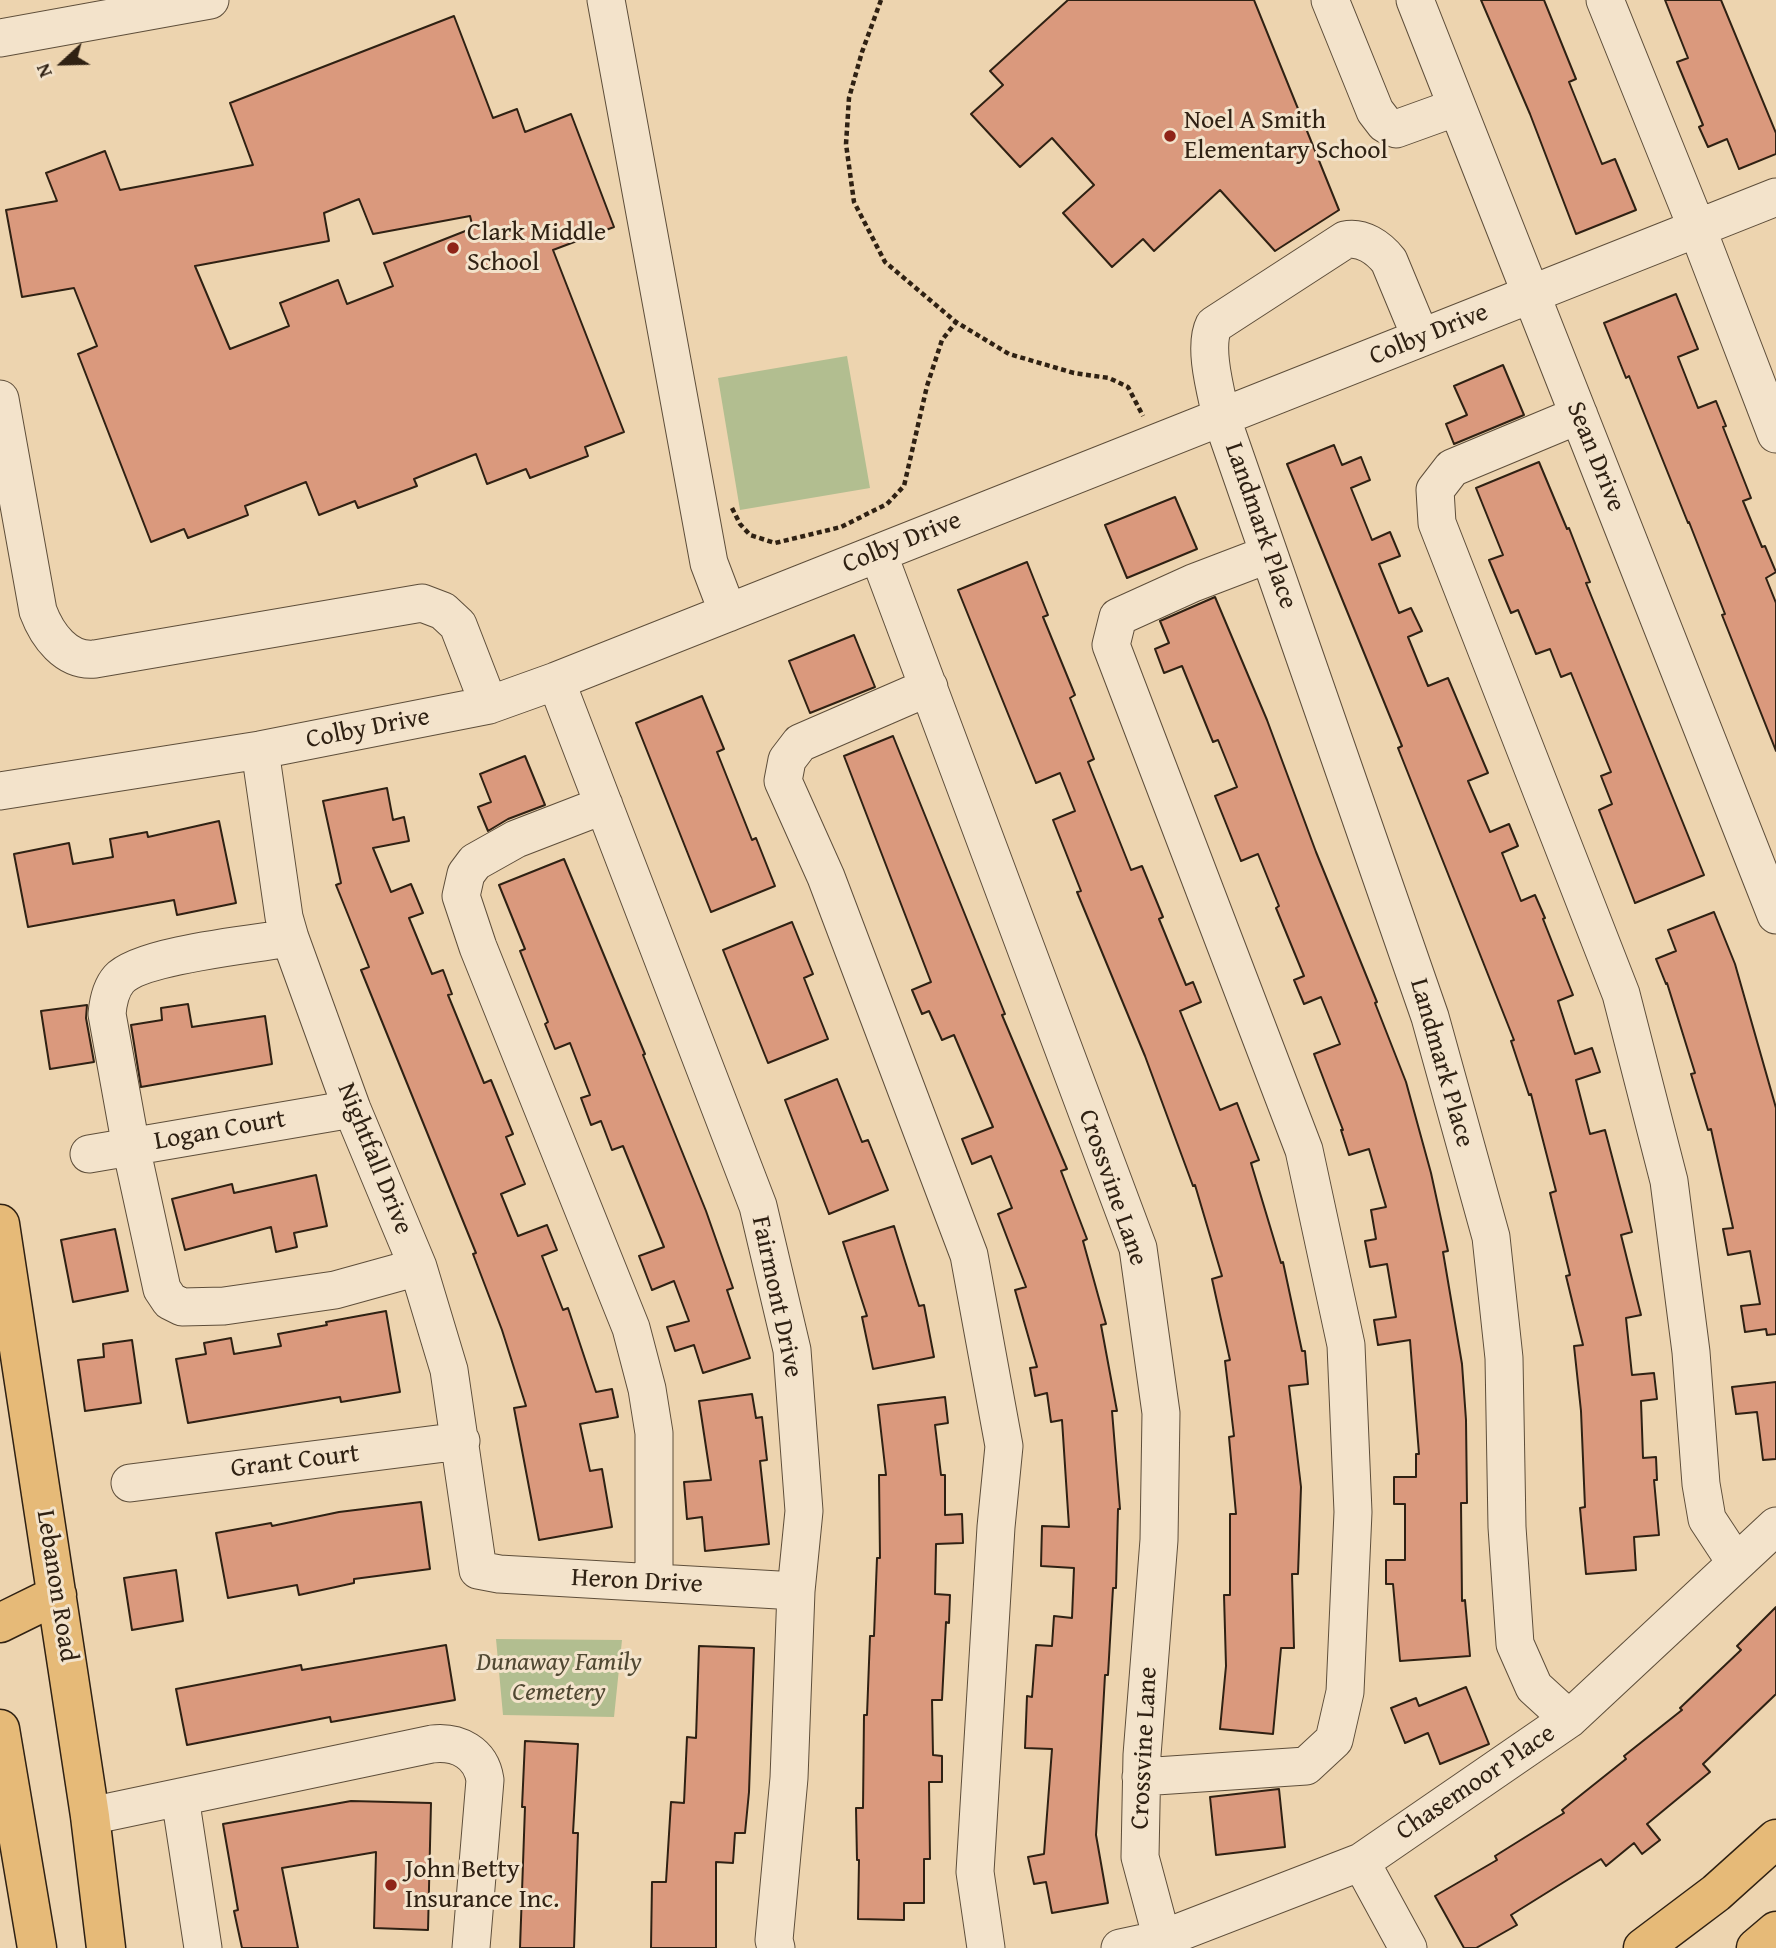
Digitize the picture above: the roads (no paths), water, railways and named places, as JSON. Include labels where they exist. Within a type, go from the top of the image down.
[{"type":"main road","name":"Lebanon Road","points":[[0,1224],[90,1816],[106,1948]]},
{"type":"main road","points":[[0,1605],[57,1595]]},
{"type":"main road","points":[[0,1623],[57,1595]]},
{"type":"main road","points":[[0,1730],[37,1948]]},
{"type":"main road","points":[[1643,1948],[1716,1893],[1776,1839]]},
{"type":"main road","points":[[1756,1948],[1776,1931]]},
{"type":"street","points":[[0,38],[211,0]]},
{"type":"street","points":[[606,0],[709,563],[728,612]]},
{"type":"street","points":[[1330,0],[1375,111],[1385,124],[1396,130],[1457,107]]},
{"type":"street","name":"Sean Drive","points":[[1415,0],[1776,915]]},
{"type":"street","points":[[1605,0],[1776,434]]},
{"type":"street","name":"Colby Drive","points":[[0,791],[260,750],[489,705],[556,681],[1776,197]]},
{"type":"street","name":"Landmark Place","points":[[1421,338],[1389,261],[1382,252],[1356,238],[1345,240],[1214,325],[1209,343],[1221,416],[1430,1017],[1490,1237],[1504,1358],[1507,1527],[1515,1644],[1534,1687],[1569,1719]]},
{"type":"street","points":[[0,399],[38,611],[49,634],[72,655],[85,660],[94,659],[422,603],[443,611],[458,625],[489,705]]},
{"type":"street","points":[[1579,415],[1452,468],[1435,490],[1437,523],[1622,993],[1669,1181],[1690,1352],[1701,1485],[1707,1519],[1736,1563]]},
{"type":"street","name":"Crossvine Lane","points":[[878,553],[1138,1248],[1161,1413],[1159,1540],[1141,1776],[1140,1857],[1162,1939]]},
{"type":"street","points":[[1141,1776],[1306,1766],[1334,1740],[1345,1692],[1353,1512],[1346,1345],[1304,1150],[1111,645],[1118,617],[1193,583],[1269,554]]},
{"type":"street","name":"Fairmont Drive","points":[[556,681],[758,1206],[792,1350],[804,1511],[796,1591],[789,1778],[774,1940],[776,1948]]},
{"type":"street","points":[[929,687],[800,743],[786,760],[783,781],[826,877],[970,1255],[1004,1446],[996,1527],[975,1872],[986,1948]]},
{"type":"street","name":"Nightfall Drive","points":[[260,750],[284,917],[290,938],[352,1109],[418,1267],[449,1370],[478,1570]]},
{"type":"street","points":[[604,805],[516,839],[475,862],[466,874],[461,896],[478,947],[631,1328],[647,1388],[654,1433],[654,1583]]},
{"type":"street","points":[[290,938],[153,961],[129,971],[117,980],[108,1001],[107,1014],[131,1147],[162,1289],[170,1301],[182,1307],[224,1306],[335,1290],[418,1267]]},
{"type":"street","name":"Logan Court","points":[[89,1154],[352,1109]]},
{"type":"street","name":"Grant Court","points":[[130,1483],[461,1441]]},
{"type":"street","name":"Chasemoor Place","points":[[1120,1948],[1162,1939],[1361,1862],[1569,1719],[1776,1526]]},
{"type":"street","name":"Heron Drive","points":[[478,1570],[499,1574],[796,1591]]},
{"type":"street","points":[[90,1816],[432,1744],[450,1743],[462,1747],[477,1759],[485,1780],[471,1948]]},
{"type":"street","points":[[180,1797],[203,1948]]},
{"type":"street","points":[[1361,1862],[1408,1948]]},
{"type":"place","name":"Noel A Smith Elementary School","points":[[1170,136]]},
{"type":"place","name":"Clark Middle School","points":[[453,248]]},
{"type":"place","name":"John Betty Insurance Inc.","points":[[391,1885]]},
{"type":"park label","name":"Dunaway Family Cemetery","points":[[559,1678]]}]
